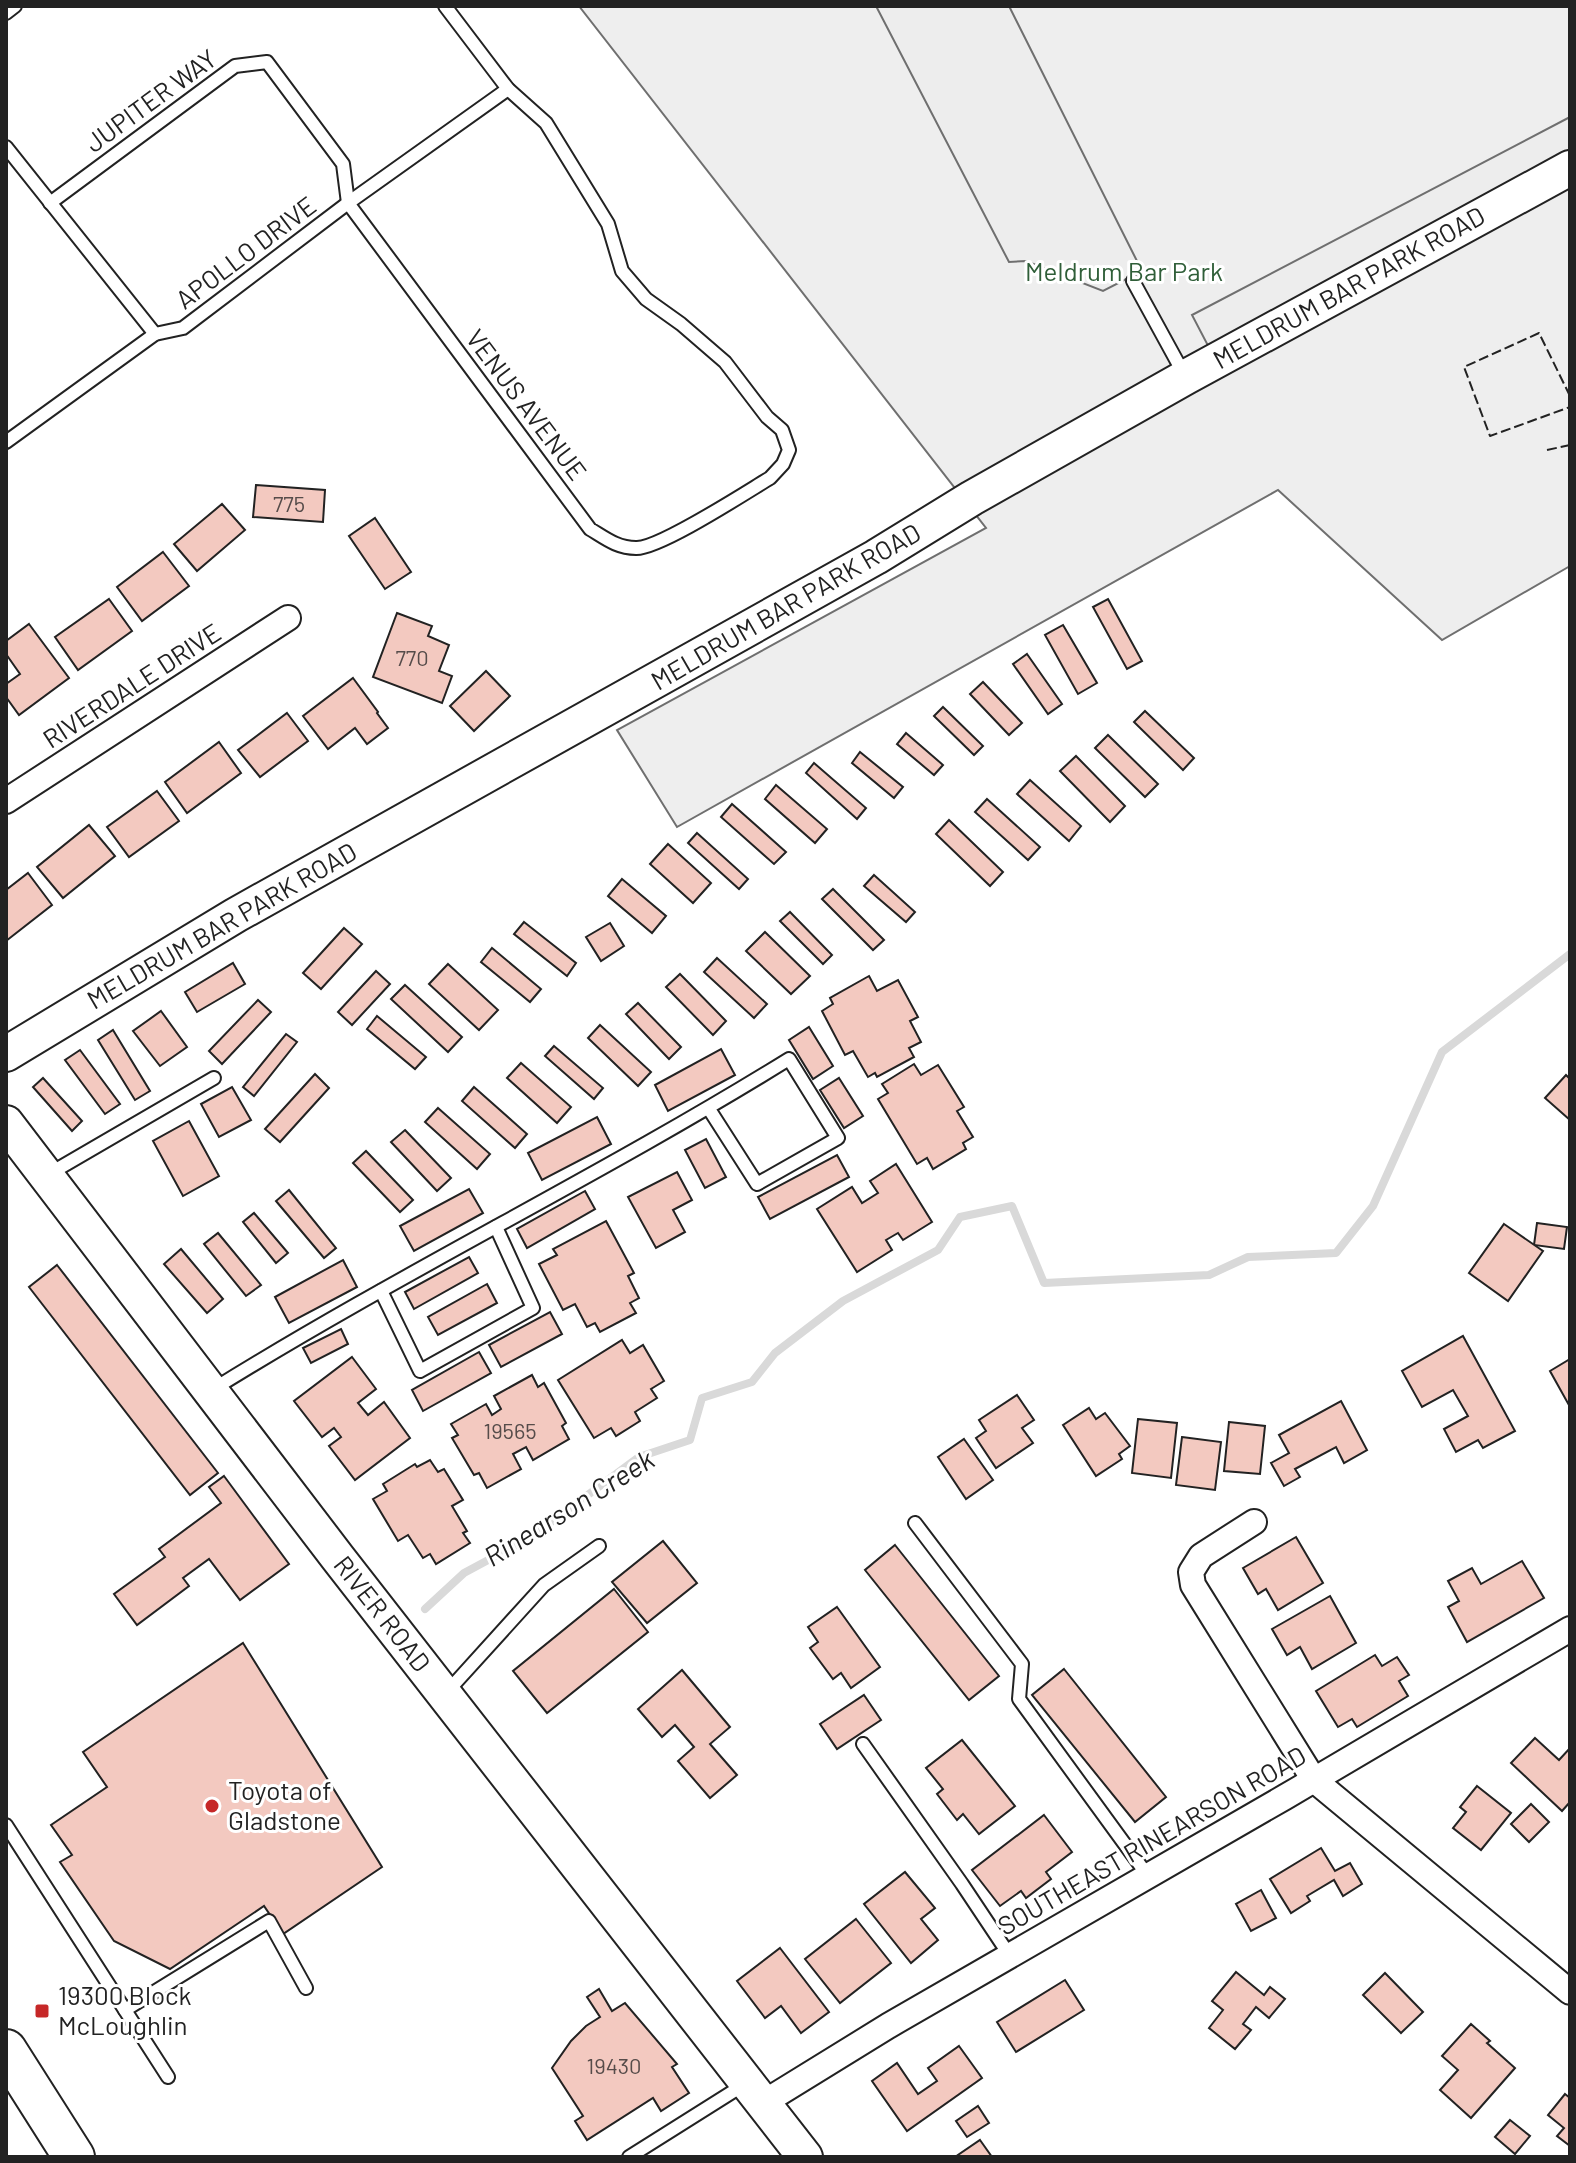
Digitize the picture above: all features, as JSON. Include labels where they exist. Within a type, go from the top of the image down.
[{"type":"main road","points":[[6,2050],[74,2157]]},
{"type":"street","name":"MELDRUM BAR PARK ROAD","points":[[6,1054],[236,915],[876,557],[972,498],[1186,377],[1570,168]]},
{"type":"street","name":"RIVERDALE DRIVE","points":[[6,801],[288,618]]},
{"type":"street","name":"RIVER ROAD","points":[[6,1123],[338,1558],[805,2157]]},
{"type":"street","points":[[1254,1522],[1201,1556],[1191,1572],[1193,1585],[1314,1780],[1570,1992]]},
{"type":"street","name":"SOUTHEAST RINEARSON ROAD","points":[[755,2093],[815,2069],[1570,1629]]},
{"type":"lane","points":[[6,13],[15,6]]},
{"type":"lane","name":"VENUS AVENUE","points":[[348,203],[590,529],[618,546],[639,549],[661,540],[770,478],[783,464],[789,450],[782,430],[767,417],[725,362],[646,299],[622,271],[608,224],[546,123],[508,89],[445,6]]},
{"type":"lane","name":"JUPITER WAY","points":[[50,203],[235,66],[267,62],[343,164],[348,203]]},
{"type":"lane","name":"APOLLO DRIVE","points":[[6,442],[155,334],[183,328],[348,203],[508,89]]},
{"type":"lane","points":[[6,147],[155,334]]},
{"type":"lane","points":[[1133,281],[1186,377]]},
{"type":"lane","points":[[212,1390],[381,1291],[709,1109],[789,1059],[838,1138],[757,1184],[709,1109]]},
{"type":"lane","points":[[46,1176],[214,1078]]},
{"type":"lane","points":[[381,1291],[420,1371],[533,1308],[496,1227]]},
{"type":"lane","points":[[915,1523],[1022,1664],[1019,1699],[1148,1876]]},
{"type":"lane","points":[[445,1694],[544,1585],[599,1546]]},
{"type":"lane","points":[[863,1744],[1010,1956]]},
{"type":"lane","points":[[6,1825],[168,2077]]},
{"type":"lane","points":[[125,2010],[269,1921],[306,1988]]},
{"type":"lane","points":[[629,2157],[755,2093]]},
{"type":"green space","name":"Meldrum Bar Park","points":[[579,6],[1570,6],[1570,566],[1442,640],[1278,490],[677,827],[617,730],[986,528]]},
{"type":"shaded area","points":[[876,6],[1009,6],[1142,271],[1103,291],[1026,261],[1009,262]]},
{"type":"shaded area","points":[[1570,117],[1570,168],[1216,361],[1192,315]]},
{"type":"building","points":[[256,485],[325,490],[323,522],[253,517]]},
{"type":"building","points":[[222,504],[245,530],[197,571],[174,544]]},
{"type":"building","points":[[375,518],[411,572],[385,589],[349,536]]},
{"type":"building","points":[[163,552],[189,586],[142,621],[117,587]]},
{"type":"building","points":[[109,599],[132,631],[78,670],[55,637]]},
{"type":"building","points":[[1108,599],[1142,661],[1127,669],[1093,607]]},
{"type":"building","points":[[397,613],[432,626],[428,636],[449,645],[439,671],[452,676],[442,703],[373,677]]},
{"type":"building","points":[[29,624],[69,678],[19,715],[6,697],[6,684],[20,674],[6,654],[6,641]]},
{"type":"building","points":[[1063,625],[1097,683],[1078,694],[1045,635]]},
{"type":"building","points":[[1027,654],[1062,704],[1048,714],[1013,664]]},
{"type":"building","points":[[486,671],[510,696],[474,731],[450,706]]},
{"type":"building","points":[[353,678],[388,728],[367,744],[355,728],[328,749],[303,716]]},
{"type":"building","points":[[983,682],[1022,723],[1009,735],[970,694]]},
{"type":"building","points":[[943,707],[983,746],[974,755],[934,716]]},
{"type":"building","points":[[1145,711],[1194,758],[1183,770],[1134,722]]},
{"type":"building","points":[[287,713],[308,741],[260,777],[238,750]]},
{"type":"building","points":[[906,733],[943,765],[934,775],[897,744]]},
{"type":"building","points":[[1108,735],[1158,784],[1145,797],[1095,748]]},
{"type":"building","points":[[219,742],[241,773],[187,813],[165,782]]},
{"type":"building","points":[[860,752],[903,787],[894,798],[852,763]]},
{"type":"building","points":[[1076,756],[1125,806],[1110,822],[1060,771]]},
{"type":"building","points":[[814,763],[866,808],[857,819],[806,773]]},
{"type":"building","points":[[1030,780],[1081,826],[1069,841],[1017,794]]},
{"type":"building","points":[[776,785],[827,829],[815,843],[765,799]]},
{"type":"building","points":[[157,791],[179,821],[129,857],[107,827]]},
{"type":"building","points":[[987,799],[1040,847],[1028,860],[975,812]]},
{"type":"building","points":[[732,804],[786,852],[774,864],[721,817]]},
{"type":"building","points":[[949,820],[1003,872],[990,886],[936,834]]},
{"type":"building","points":[[89,825],[115,856],[63,898],[37,867]]},
{"type":"building","points":[[697,833],[748,879],[739,889],[688,843]]},
{"type":"building","points":[[668,844],[711,883],[693,903],[650,864]]},
{"type":"building","points":[[28,873],[52,905],[6,941],[6,890]]},
{"type":"building","points":[[874,875],[915,912],[906,922],[864,886]]},
{"type":"building","points":[[622,879],[666,916],[652,933],[608,896]]},
{"type":"building","points":[[833,889],[884,940],[873,950],[822,899]]},
{"type":"building","points":[[790,912],[832,955],[823,964],[780,921]]},
{"type":"building","points":[[524,922],[576,963],[567,976],[514,934]]},
{"type":"building","points":[[610,923],[624,946],[601,961],[586,937]]},
{"type":"building","points":[[344,928],[362,944],[321,989],[303,973]]},
{"type":"building","points":[[765,932],[810,976],[791,994],[746,951]]},
{"type":"building","points":[[492,948],[541,989],[530,1002],[481,962]]},
{"type":"building","points":[[717,958],[767,1004],[754,1018],[704,972]]},
{"type":"building","points":[[233,963],[245,984],[197,1012],[185,992]]},
{"type":"building","points":[[448,964],[498,1010],[479,1030],[429,984]]},
{"type":"building","points":[[376,971],[390,984],[352,1025],[338,1012]]},
{"type":"building","points":[[680,974],[726,1021],[713,1035],[666,987]]},
{"type":"building","points":[[869,976],[877,991],[898,980],[918,1017],[910,1021],[921,1042],[909,1048],[914,1057],[877,1077],[875,1073],[868,1077],[853,1051],[845,1055],[822,1011],[833,1004],[830,998]]},
{"type":"building","points":[[405,985],[462,1037],[448,1052],[391,999]]},
{"type":"building","points":[[258,1000],[271,1012],[222,1064],[209,1051]]},
{"type":"building","points":[[638,1003],[681,1047],[669,1059],[626,1014]]},
{"type":"building","points":[[161,1011],[187,1047],[160,1066],[133,1031]]},
{"type":"building","points":[[377,1016],[426,1057],[415,1069],[367,1029]]},
{"type":"building","points":[[600,1025],[651,1072],[638,1086],[588,1038]]},
{"type":"building","points":[[809,1027],[833,1066],[813,1079],[789,1040]]},
{"type":"building","points":[[113,1030],[150,1091],[135,1100],[98,1040]]},
{"type":"building","points":[[286,1034],[297,1042],[254,1096],[243,1087]]},
{"type":"building","points":[[554,1046],[603,1088],[594,1099],[545,1056]]},
{"type":"building","points":[[721,1049],[735,1075],[668,1111],[655,1085]]},
{"type":"building","points":[[80,1050],[120,1104],[105,1114],[65,1060]]},
{"type":"building","points":[[521,1063],[571,1107],[557,1123],[507,1078]]},
{"type":"building","points":[[914,1064],[921,1075],[938,1065],[964,1107],[957,1111],[973,1137],[963,1143],[966,1149],[933,1169],[927,1158],[917,1164],[878,1099],[888,1093],[882,1084]]},
{"type":"building","points":[[315,1074],[329,1088],[280,1142],[265,1129]]},
{"type":"building","points":[[1566,1075],[1570,1079],[1570,1120],[1545,1098]]},
{"type":"building","points":[[43,1078],[82,1121],[72,1131],[33,1087]]},
{"type":"building","points":[[839,1078],[863,1116],[844,1128],[820,1090]]},
{"type":"building","points":[[232,1087],[251,1120],[219,1137],[201,1104]]},
{"type":"building","points":[[474,1087],[527,1134],[515,1148],[462,1101]]},
{"type":"building","points":[[438,1108],[490,1154],[477,1169],[425,1122]]},
{"type":"building","points":[[597,1117],[611,1144],[542,1180],[528,1153]]},
{"type":"building","points":[[189,1121],[219,1176],[183,1196],[153,1141]]},
{"type":"building","points":[[405,1130],[451,1178],[437,1191],[391,1142]]},
{"type":"building","points":[[706,1139],[726,1177],[705,1188],[685,1150]]},
{"type":"building","points":[[366,1151],[413,1200],[400,1212],[353,1163]]},
{"type":"building","points":[[837,1155],[849,1177],[770,1219],[758,1197]]},
{"type":"building","points":[[896,1164],[932,1222],[903,1240],[898,1233],[886,1240],[892,1250],[857,1272],[817,1209],[852,1187],[862,1203],[878,1193],[870,1181]]},
{"type":"building","points":[[677,1172],[692,1200],[673,1210],[685,1232],[656,1248],[628,1197]]},
{"type":"building","points":[[469,1189],[483,1213],[414,1251],[400,1226]]},
{"type":"building","points":[[289,1190],[336,1248],[324,1258],[276,1201]]},
{"type":"building","points":[[585,1191],[595,1209],[527,1248],[517,1229]]},
{"type":"building","points":[[254,1213],[288,1253],[276,1263],[243,1222]]},
{"type":"building","points":[[606,1221],[634,1273],[628,1276],[639,1298],[630,1303],[636,1313],[600,1332],[595,1323],[587,1327],[575,1304],[563,1310],[539,1264],[557,1255],[553,1249]]},
{"type":"building","points":[[1537,1223],[1567,1227],[1564,1249],[1534,1245]]},
{"type":"building","points":[[1504,1224],[1543,1251],[1508,1301],[1469,1273]]},
{"type":"building","points":[[218,1233],[261,1285],[246,1296],[204,1244]]},
{"type":"building","points":[[181,1249],[223,1299],[207,1313],[164,1264]]},
{"type":"building","points":[[469,1257],[478,1273],[414,1309],[405,1292]]},
{"type":"building","points":[[343,1260],[357,1287],[289,1323],[275,1297]]},
{"type":"building","points":[[57,1265],[218,1473],[190,1495],[29,1287]]},
{"type":"building","points":[[487,1284],[497,1303],[438,1335],[428,1317]]},
{"type":"building","points":[[550,1312],[562,1334],[501,1367],[489,1345]]},
{"type":"building","points":[[341,1329],[348,1344],[311,1363],[303,1348]]},
{"type":"building","points":[[1463,1336],[1515,1431],[1483,1448],[1478,1440],[1456,1452],[1444,1429],[1468,1416],[1453,1390],[1422,1407],[1402,1371]]},
{"type":"building","points":[[622,1340],[630,1353],[643,1345],[664,1381],[651,1389],[657,1398],[635,1412],[640,1421],[616,1436],[611,1428],[594,1438],[558,1380]]},
{"type":"building","points":[[479,1352],[491,1373],[423,1411],[412,1390]]},
{"type":"building","points":[[352,1357],[376,1389],[358,1403],[368,1415],[384,1402],[410,1438],[355,1480],[329,1446],[341,1437],[334,1428],[322,1437],[294,1401]]},
{"type":"building","points":[[1570,1359],[1570,1407],[1550,1371]]},
{"type":"building","points":[[532,1375],[538,1387],[544,1383],[566,1423],[562,1426],[569,1439],[533,1460],[526,1447],[513,1454],[521,1469],[487,1488],[479,1473],[474,1475],[452,1438],[458,1435],[451,1424],[486,1404],[492,1415],[501,1409],[494,1396]]},
{"type":"building","points":[[1017,1395],[1034,1420],[1022,1428],[1033,1443],[996,1468],[976,1438],[986,1431],[979,1420]]},
{"type":"building","points":[[1341,1401],[1367,1450],[1344,1463],[1336,1447],[1295,1469],[1300,1477],[1284,1486],[1271,1463],[1289,1453],[1279,1435]]},
{"type":"building","points":[[1089,1408],[1096,1419],[1105,1413],[1130,1446],[1119,1454],[1122,1459],[1096,1476],[1063,1425]]},
{"type":"building","points":[[1138,1419],[1177,1423],[1171,1478],[1132,1473]]},
{"type":"building","points":[[1229,1422],[1265,1426],[1260,1474],[1224,1471]]},
{"type":"building","points":[[1182,1437],[1221,1442],[1215,1490],[1176,1485]]},
{"type":"building","points":[[964,1439],[993,1480],[966,1499],[938,1457]]},
{"type":"building","points":[[430,1460],[438,1472],[444,1469],[463,1500],[452,1506],[467,1531],[463,1533],[470,1543],[436,1564],[430,1554],[423,1558],[408,1535],[398,1541],[373,1499],[387,1491],[383,1484],[415,1464],[417,1467]]},
{"type":"building","points":[[224,1476],[289,1564],[240,1600],[209,1559],[183,1578],[189,1586],[137,1625],[114,1594],[165,1557],[159,1549],[221,1503],[209,1487]]},
{"type":"building","points":[[1296,1537],[1323,1583],[1278,1610],[1266,1589],[1258,1594],[1243,1568]]},
{"type":"building","points":[[663,1541],[697,1583],[647,1623],[612,1582]]},
{"type":"building","points":[[895,1545],[999,1676],[969,1700],[865,1570]]},
{"type":"building","points":[[1522,1561],[1544,1598],[1467,1642],[1448,1607],[1459,1601],[1448,1581],[1472,1568],[1481,1584]]},
{"type":"building","points":[[614,1589],[648,1632],[547,1713],[513,1671]]},
{"type":"building","points":[[1330,1596],[1356,1643],[1312,1669],[1300,1647],[1287,1655],[1272,1629]]},
{"type":"building","points":[[837,1607],[880,1667],[851,1688],[841,1673],[833,1679],[810,1648],[818,1642],[808,1627]]},
{"type":"building","name":"Toyota of Gladstone","points":[[243,1643],[382,1867],[283,1934],[264,1906],[170,1969],[114,1941],[60,1862],[72,1855],[51,1825],[107,1787],[83,1752]]},
{"type":"building","points":[[1375,1655],[1382,1666],[1397,1657],[1409,1675],[1399,1681],[1408,1696],[1357,1727],[1352,1719],[1338,1727],[1316,1691]]},
{"type":"building","points":[[1064,1669],[1166,1797],[1135,1822],[1032,1695]]},
{"type":"building","points":[[682,1670],[730,1727],[710,1744],[737,1775],[710,1798],[678,1761],[694,1747],[675,1725],[662,1737],[638,1709]]},
{"type":"building","points":[[864,1695],[881,1720],[837,1749],[820,1724]]},
{"type":"building","points":[[1535,1738],[1559,1760],[1570,1748],[1570,1802],[1562,1811],[1511,1763]]},
{"type":"building","points":[[962,1740],[1015,1806],[979,1834],[963,1814],[957,1820],[937,1794],[943,1789],[926,1768]]},
{"type":"building","points":[[1477,1786],[1511,1813],[1481,1850],[1453,1828],[1466,1812],[1460,1807]]},
{"type":"building","points":[[1531,1804],[1549,1822],[1529,1842],[1511,1824]]},
{"type":"building","points":[[1044,1815],[1072,1852],[1046,1872],[1051,1879],[1026,1898],[1021,1891],[1000,1906],[972,1870]]},
{"type":"building","points":[[1321,1848],[1335,1871],[1350,1863],[1362,1884],[1343,1896],[1334,1880],[1307,1896],[1310,1901],[1291,1913],[1270,1879]]},
{"type":"building","points":[[905,1872],[935,1908],[921,1919],[938,1940],[911,1963],[864,1904]]},
{"type":"building","points":[[1261,1890],[1276,1918],[1251,1931],[1236,1904]]},
{"type":"building","points":[[856,1919],[891,1963],[840,2003],[805,1959]]},
{"type":"building","points":[[780,1948],[829,2012],[801,2033],[781,2006],[765,2018],[737,1981]]},
{"type":"building","points":[[1236,1972],[1264,1995],[1270,1987],[1285,1999],[1269,2018],[1256,2007],[1243,2024],[1251,2030],[1235,2049],[1209,2028],[1223,2010],[1212,2001]]},
{"type":"building","points":[[1385,1973],[1423,2012],[1401,2033],[1363,1995]]},
{"type":"building","points":[[1065,1980],[1084,2010],[1016,2052],[997,2022]]},
{"type":"building","points":[[599,1989],[612,2011],[625,2003],[677,2064],[672,2067],[689,2093],[661,2111],[653,2098],[587,2140],[575,2121],[583,2116],[552,2068],[571,2041],[600,2017],[587,1997]]},
{"type":"building","points":[[1471,2024],[1515,2068],[1471,2118],[1440,2090],[1458,2070],[1442,2056]]},
{"type":"building","points":[[959,2046],[982,2078],[907,2131],[872,2081],[897,2063],[918,2094],[937,2081],[928,2068]]},
{"type":"building","points":[[1565,2094],[1570,2098],[1570,2146],[1557,2136],[1564,2128],[1548,2115]]},
{"type":"building","points":[[978,2106],[989,2123],[967,2137],[956,2121]]},
{"type":"building","points":[[1510,2120],[1530,2136],[1515,2154],[1495,2137]]},
{"type":"building","points":[[980,2140],[992,2157],[955,2157]]},
{"type":"waterway","name":"Rinearson Creek","points":[[425,1609],[464,1573],[531,1537],[639,1457],[690,1440],[702,1398],[752,1382],[775,1353],[843,1301],[938,1250],[960,1217],[1012,1206],[1044,1283],[1209,1275],[1248,1257],[1336,1253],[1373,1206],[1442,1052],[1570,954]]},
{"type":"fence","points":[[1570,396],[1539,333],[1464,367],[1490,436],[1570,407]]},
{"type":"fence","points":[[1547,450],[1570,445]]},
{"type":"place","name":"Toyota of Gladstone","points":[[212,1806]]},
{"type":"place","name":"19300 Block McLoughlin","points":[[42,2011]]}]
